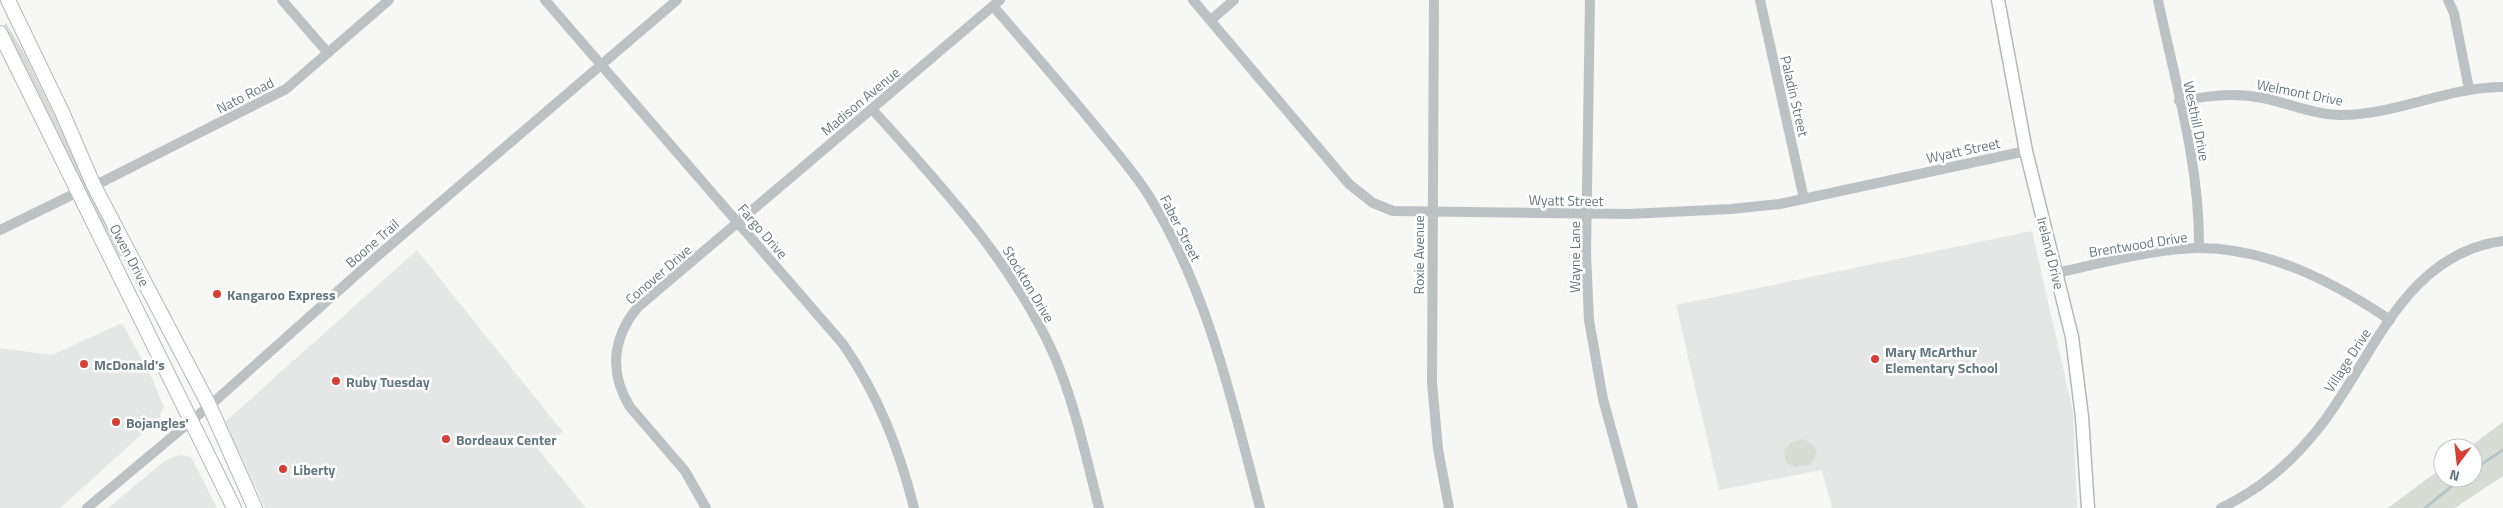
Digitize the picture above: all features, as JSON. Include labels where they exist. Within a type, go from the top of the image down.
[{"type":"highway","name":"Owen Drive","points":[[8,0],[62,112],[94,186],[209,405],[255,508]]},
{"type":"highway","name":"Owen Drive","points":[[0,33],[234,508]]},
{"type":"main road","name":"Ireland Drive","points":[[1998,0],[2026,150],[2077,367],[2088,508]]},
{"type":"street","points":[[282,0],[328,53]]},
{"type":"street","name":"Nato Road","points":[[94,186],[286,89],[389,0]]},
{"type":"street","name":"Fargo Drive","points":[[545,0],[826,324],[856,364],[883,412],[894,438],[914,508]]},
{"type":"street","name":"Boone Trail","points":[[87,508],[191,421],[374,259],[677,0]]},
{"type":"street","name":"Wyatt Street","points":[[1193,0],[1349,184],[1366,198],[1383,208],[1402,212],[1588,214],[1731,209],[1804,199],[2026,150]]},
{"type":"street","points":[[1211,20],[1234,0]]},
{"type":"street","name":"Roxie Avenue","points":[[1434,0],[1432,382],[1438,449],[1449,508]]},
{"type":"street","name":"Wayne Lane","points":[[1590,0],[1587,283],[1595,361],[1602,399],[1633,508]]},
{"type":"street","name":"Paladin Street","points":[[1760,0],[1804,199]]},
{"type":"street","name":"Westhill Drive","points":[[2158,0],[2198,196],[2199,248]]},
{"type":"street","points":[[2448,0],[2454,13],[2470,89]]},
{"type":"street","name":"Madison Avenue","points":[[738,223],[997,3]]},
{"type":"street","name":"Faber Street","points":[[997,3],[1131,170],[1164,222],[1195,288],[1210,327],[1224,372],[1260,508]]},
{"type":"street","name":"Welmont Drive","points":[[2179,101],[2231,94],[2262,98],[2340,115],[2377,111],[2470,89],[2503,88]]},
{"type":"street","name":"Stockton Drive","points":[[872,109],[992,250],[1036,320],[1068,389],[1099,508]]},
{"type":"street","points":[[0,230],[78,192]]},
{"type":"street","name":"Conover Drive","points":[[706,508],[685,471],[630,407],[623,396],[617,377],[615,358],[622,330],[638,307],[738,223]]},
{"type":"street","name":"Village Drive","points":[[2221,508],[2258,487],[2299,452],[2332,409],[2390,320],[2417,284],[2445,261],[2477,246],[2503,241]]},
{"type":"street","name":"Brentwood Drive","points":[[2056,273],[2151,253],[2199,248],[2242,253],[2302,271],[2334,286],[2390,320]]},
{"type":"shaded area","points":[[6,23],[24,53],[123,255],[119,257],[101,227],[3,26]]},
{"type":"shaded area","name":"Mary McArthur Elementary School","points":[[2032,231],[2073,412],[2077,508],[1832,508],[1822,470],[1719,490],[1676,305]]},
{"type":"shaded area","name":"Bordeaux Center","points":[[417,250],[563,432],[538,449],[586,508],[265,508],[225,422]]},
{"type":"shaded area","points":[[122,323],[151,376],[164,407],[159,419],[60,508],[0,508],[0,348],[52,355]]},
{"type":"shaded area","points":[[2503,422],[2503,476],[2455,508],[2388,508],[2433,474],[2433,488],[2483,488],[2483,438],[2481,438]]},
{"type":"shaded area","points":[[1803,439],[1814,445],[1817,454],[1810,465],[1795,467],[1786,463],[1784,451],[1791,442]]},
{"type":"shaded area","points":[[180,455],[191,457],[217,508],[108,508],[166,460]]},
{"type":"waterway","points":[[2483,463],[2503,450]]},
{"type":"waterway","points":[[2425,508],[2450,488]]},
{"type":"place","name":"Kangaroo Express","points":[[217,294]]},
{"type":"place","name":"Mary McArthur Elementary School","points":[[1875,359]]},
{"type":"place","name":"McDonald's","points":[[84,364]]},
{"type":"place","name":"Ruby Tuesday","points":[[336,381]]},
{"type":"place","name":"Bojangles'","points":[[116,422]]},
{"type":"place","name":"Bordeaux Center","points":[[446,439]]},
{"type":"place","name":"Liberty","points":[[283,469]]}]
